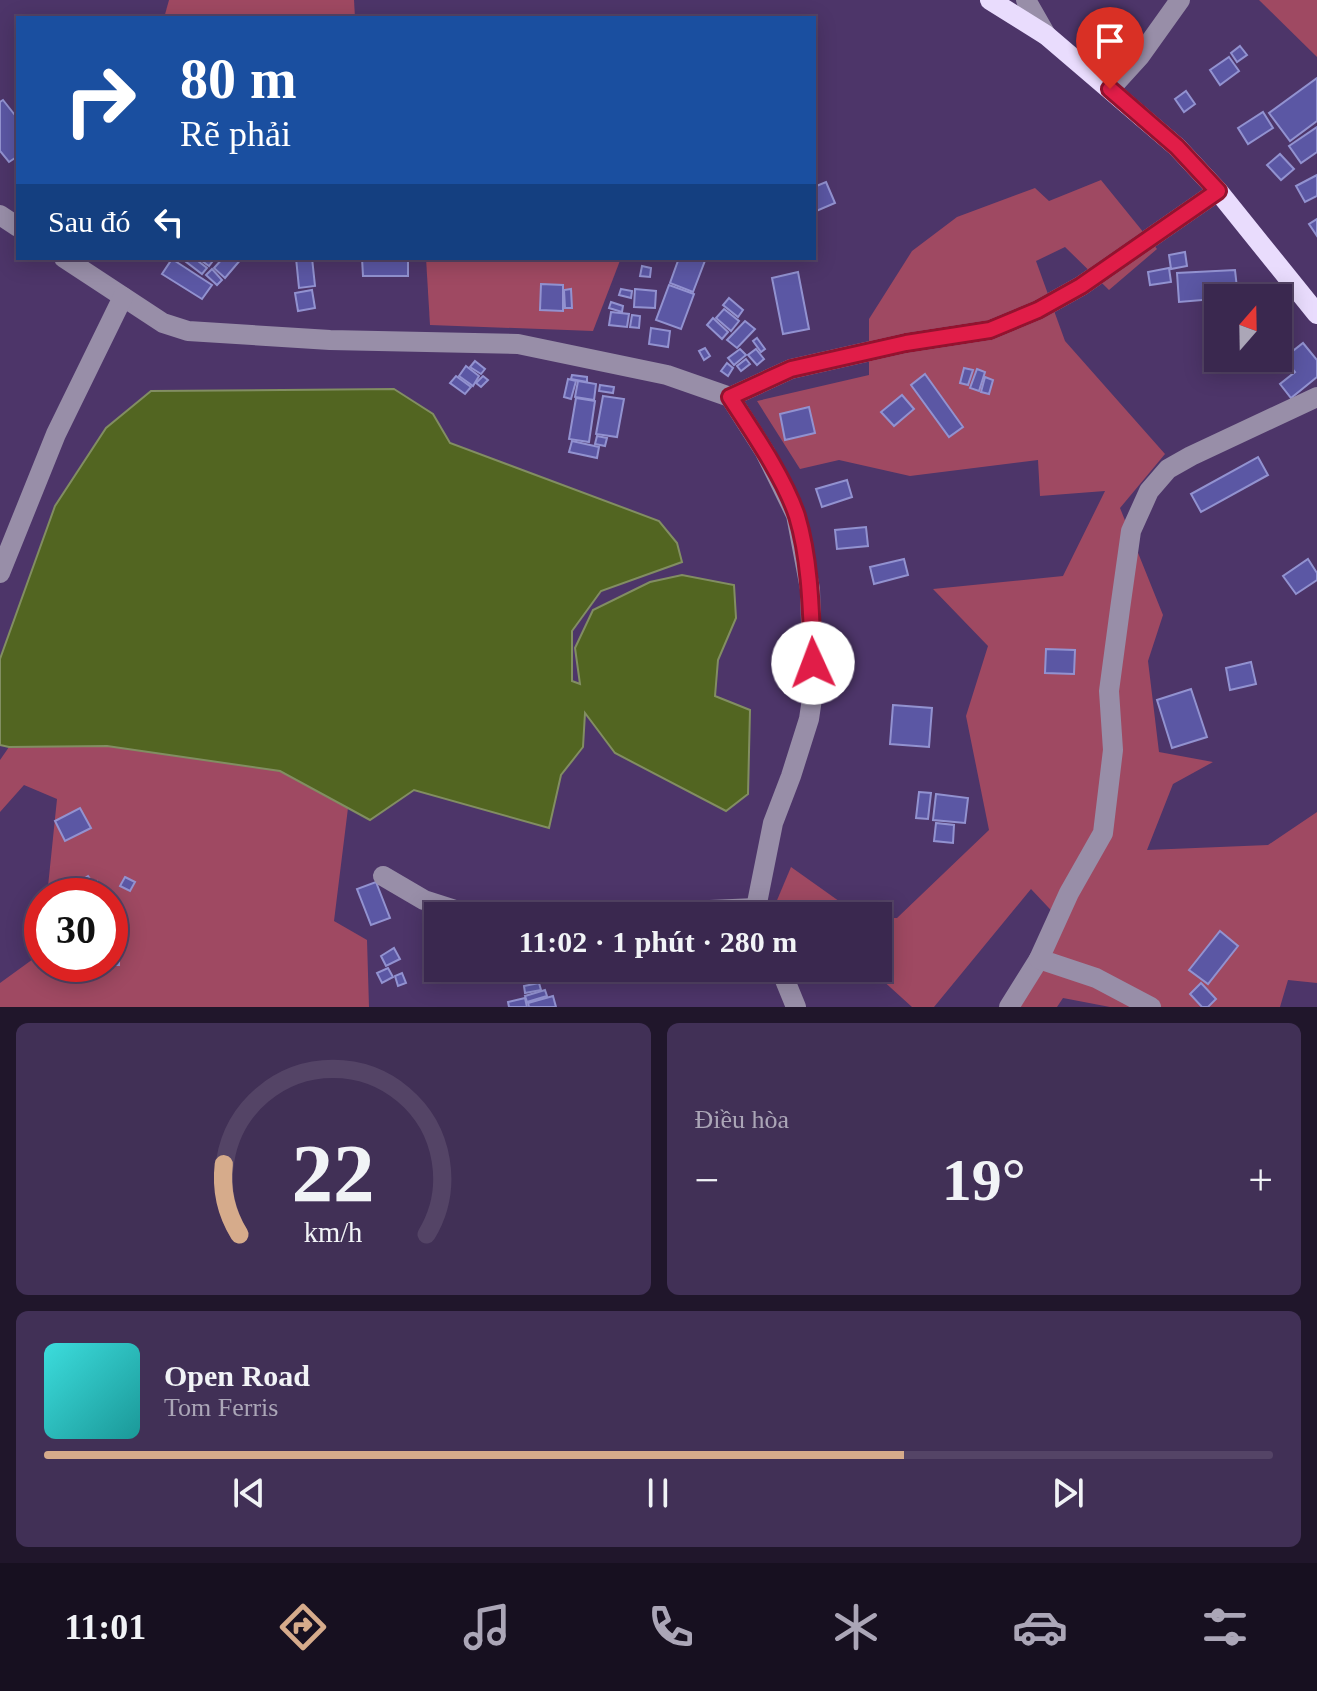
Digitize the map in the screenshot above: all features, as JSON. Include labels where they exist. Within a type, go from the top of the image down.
[{"type":"main road","points":[[990,0],[1046,35],[1177,147],[1218,191],[1317,314]]},
{"type":"street","points":[[1026,0],[1046,35]]},
{"type":"street","points":[[1110,89],[1140,56],[1180,0]]},
{"type":"street","points":[[730,397],[791,369],[906,343],[990,330],[1038,310],[1081,286],[1218,191]]},
{"type":"street","points":[[67,260],[163,323],[188,331],[330,340],[518,344],[667,375],[730,397],[765,452],[796,515],[810,589],[813,692],[809,719],[773,823],[760,902]]},
{"type":"street","points":[[0,573],[56,434],[123,297]]},
{"type":"street","points":[[1009,1007],[1039,959],[1069,893],[1103,833],[1113,750],[1109,691],[1120,609],[1131,531],[1149,491],[1168,469],[1191,456],[1317,397]]},
{"type":"street","points":[[383,876],[430,902]]},
{"type":"street","points":[[1039,959],[1096,978],[1151,1007]]},
{"type":"street","points":[[786,982],[796,1007]]},
{"type":"shaded area","points":[[169,0],[354,0],[355,16],[165,16]]},
{"type":"shaded area","points":[[1259,0],[1317,0],[1317,57]]},
{"type":"shaded area","points":[[1101,180],[1157,249],[1109,290],[1065,247],[1036,261],[1065,341],[1165,454],[1120,508],[1163,615],[1148,661],[1159,752],[1213,762],[1173,784],[1147,850],[1268,845],[1317,812],[1317,983],[1288,980],[1280,1007],[1110,1007],[1063,998],[1057,1007],[1015,1007],[1064,924],[1031,889],[934,1007],[912,1007],[884,982],[892,982],[892,918],[897,918],[989,830],[966,716],[988,646],[933,589],[1063,576],[1105,491],[1040,496],[1038,460],[910,476],[839,460],[800,469],[757,401],[869,375],[869,319],[912,251],[957,217],[1035,188],[1049,201]]},
{"type":"shaded area","points":[[426,260],[620,260],[593,331],[430,325]]},
{"type":"shaded area","points":[[394,389],[433,414],[450,443],[659,521],[677,543],[682,562],[601,591],[572,631],[572,681],[580,684],[575,648],[593,610],[650,582],[682,575],[734,585],[736,618],[718,660],[715,696],[750,710],[748,794],[726,811],[615,753],[585,713],[583,747],[561,775],[549,828],[414,790],[370,820],[280,771],[107,746],[0,745],[0,659],[55,506],[106,428],[151,391]]},
{"type":"shaded area","points":[[107,746],[280,771],[348,808],[334,921],[367,940],[369,1007],[0,1007],[0,983],[24,966],[24,982],[128,982],[128,878],[49,878],[57,799],[24,785],[0,812],[0,760],[9,747]]},
{"type":"shaded area","points":[[791,867],[840,902],[776,902]]},
{"type":"building","points":[[1240,46],[1247,55],[1237,62],[1231,53]]},
{"type":"building","points":[[1229,57],[1239,71],[1220,85],[1210,70]]},
{"type":"building","points":[[1317,78],[1317,121],[1290,141],[1269,113]]},
{"type":"building","points":[[1186,91],[1195,104],[1184,112],[1175,99]]},
{"type":"building","points":[[3,100],[16,116],[16,157],[9,162],[0,151],[0,102]]},
{"type":"building","points":[[1263,112],[1273,128],[1248,144],[1238,128]]},
{"type":"building","points":[[1317,127],[1317,152],[1301,163],[1289,146]]},
{"type":"building","points":[[1280,154],[1294,169],[1281,180],[1267,165]]},
{"type":"building","points":[[1317,175],[1317,196],[1305,202],[1296,186]]},
{"type":"building","points":[[826,182],[835,203],[816,211],[816,186]]},
{"type":"building","points":[[1317,219],[1317,236],[1309,224]]},
{"type":"building","points":[[1185,252],[1187,266],[1171,269],[1169,255]]},
{"type":"building","points":[[174,260],[212,285],[202,299],[162,274]]},
{"type":"building","points":[[184,260],[197,260],[207,268],[202,274]]},
{"type":"building","points":[[221,260],[240,260],[225,278],[214,268]]},
{"type":"building","points":[[296,260],[312,260],[315,286],[299,288]]},
{"type":"building","points":[[362,260],[408,260],[408,276],[363,276]]},
{"type":"building","points":[[678,260],[705,260],[693,292],[670,283]]},
{"type":"building","points":[[642,266],[651,268],[650,277],[640,276]]},
{"type":"building","points":[[1169,268],[1171,282],[1150,285],[1148,272]]},
{"type":"building","points":[[212,269],[222,280],[217,285],[206,275]]},
{"type":"building","points":[[1235,270],[1237,284],[1204,284],[1204,300],[1179,302],[1177,273]]},
{"type":"building","points":[[798,272],[809,329],[783,334],[772,278]]},
{"type":"building","points":[[541,284],[563,285],[563,311],[540,310]]},
{"type":"building","points":[[669,285],[694,294],[681,329],[656,320]]},
{"type":"building","points":[[571,289],[572,308],[565,308],[564,290]]},
{"type":"building","points":[[621,289],[632,291],[631,298],[619,295]]},
{"type":"building","points":[[635,289],[656,291],[655,308],[634,307]]},
{"type":"building","points":[[312,290],[315,308],[298,311],[295,293]]},
{"type":"building","points":[[729,298],[743,310],[738,317],[723,305]]},
{"type":"building","points":[[611,302],[623,306],[622,312],[609,308]]},
{"type":"building","points":[[724,309],[739,321],[731,331],[716,318]]},
{"type":"building","points":[[611,312],[629,314],[627,327],[609,325]]},
{"type":"building","points":[[632,315],[640,316],[639,328],[630,327]]},
{"type":"building","points":[[713,318],[728,332],[722,339],[707,325]]},
{"type":"building","points":[[745,321],[755,329],[737,348],[727,340]]},
{"type":"building","points":[[651,328],[670,331],[668,347],[649,344]]},
{"type":"building","points":[[757,338],[765,349],[761,352],[753,341]]},
{"type":"building","points":[[1303,343],[1317,360],[1317,377],[1291,398],[1280,384],[1295,372],[1292,368],[1292,352]]},
{"type":"building","points":[[705,348],[710,356],[704,360],[699,351]]},
{"type":"building","points":[[740,349],[746,355],[734,365],[728,358]]},
{"type":"building","points":[[756,349],[764,359],[757,365],[748,355]]},
{"type":"building","points":[[746,359],[750,364],[741,371],[737,366]]},
{"type":"building","points":[[475,361],[485,369],[481,374],[470,367]]},
{"type":"building","points":[[727,363],[733,368],[728,376],[721,371]]},
{"type":"building","points":[[466,366],[479,376],[473,386],[459,376]]},
{"type":"building","points":[[964,368],[973,370],[968,385],[960,383]]},
{"type":"building","points":[[977,369],[985,372],[979,391],[970,388]]},
{"type":"building","points":[[925,374],[963,427],[949,437],[911,385]]},
{"type":"building","points":[[572,375],[587,377],[587,382],[571,379]]},
{"type":"building","points":[[456,376],[471,387],[465,394],[450,383]]},
{"type":"building","points":[[483,376],[488,380],[481,387],[476,383]]},
{"type":"building","points":[[985,377],[993,380],[989,394],[981,392]]},
{"type":"building","points":[[568,379],[576,381],[571,399],[564,397]]},
{"type":"building","points":[[578,381],[596,384],[594,400],[575,397]]},
{"type":"building","points":[[600,385],[614,387],[613,393],[599,391]]},
{"type":"building","points":[[902,395],[914,409],[894,426],[881,412]]},
{"type":"building","points":[[603,396],[624,399],[617,437],[596,434]]},
{"type":"building","points":[[576,398],[595,401],[589,442],[569,439]]},
{"type":"building","points":[[809,407],[815,433],[785,440],[780,414]]},
{"type":"building","points":[[597,436],[607,438],[605,446],[595,444]]},
{"type":"building","points":[[572,441],[599,447],[597,458],[569,452]]},
{"type":"building","points":[[1258,457],[1268,475],[1201,512],[1191,494]]},
{"type":"building","points":[[847,480],[852,497],[822,507],[816,489]]},
{"type":"building","points":[[866,527],[868,546],[837,549],[835,530]]},
{"type":"building","points":[[904,559],[908,575],[874,584],[870,567]]},
{"type":"building","points":[[1308,559],[1317,573],[1317,580],[1296,594],[1283,576]]},
{"type":"building","points":[[1046,649],[1075,650],[1074,674],[1045,673]]},
{"type":"building","points":[[1251,662],[1256,684],[1230,690],[1226,668]]},
{"type":"building","points":[[1191,689],[1207,737],[1172,748],[1157,700]]},
{"type":"building","points":[[893,705],[932,708],[929,747],[890,744]]},
{"type":"building","points":[[919,792],[931,793],[928,819],[916,818]]},
{"type":"building","points":[[936,794],[968,798],[965,823],[933,820]]},
{"type":"building","points":[[80,808],[91,828],[65,841],[55,821]]},
{"type":"building","points":[[936,823],[954,825],[953,843],[934,841]]},
{"type":"building","points":[[128,878],[135,882],[128,890]]},
{"type":"building","points":[[376,882],[390,918],[371,925],[357,889]]},
{"type":"building","points":[[1220,931],[1238,946],[1208,984],[1189,970]]},
{"type":"building","points":[[394,948],[400,959],[386,966],[381,956]]},
{"type":"building","points":[[388,968],[393,977],[382,983],[377,973]]},
{"type":"building","points":[[402,973],[406,983],[398,986],[395,976]]},
{"type":"building","points":[[539,983],[541,990],[525,993],[524,986]]},
{"type":"building","points":[[1201,983],[1216,999],[1208,1007],[1202,1007],[1190,994]]},
{"type":"building","points":[[545,990],[547,996],[527,1002],[525,996]]},
{"type":"building","points":[[553,996],[556,1007],[529,1007],[528,1003]]},
{"type":"building","points":[[525,998],[527,1007],[509,1007],[508,1002]]},
{"type":"route","points":[[813,663],[810,589],[796,515],[765,452],[730,397],[791,369],[906,343],[990,330],[1038,310],[1081,286],[1218,191],[1177,147],[1110,89]]}]
